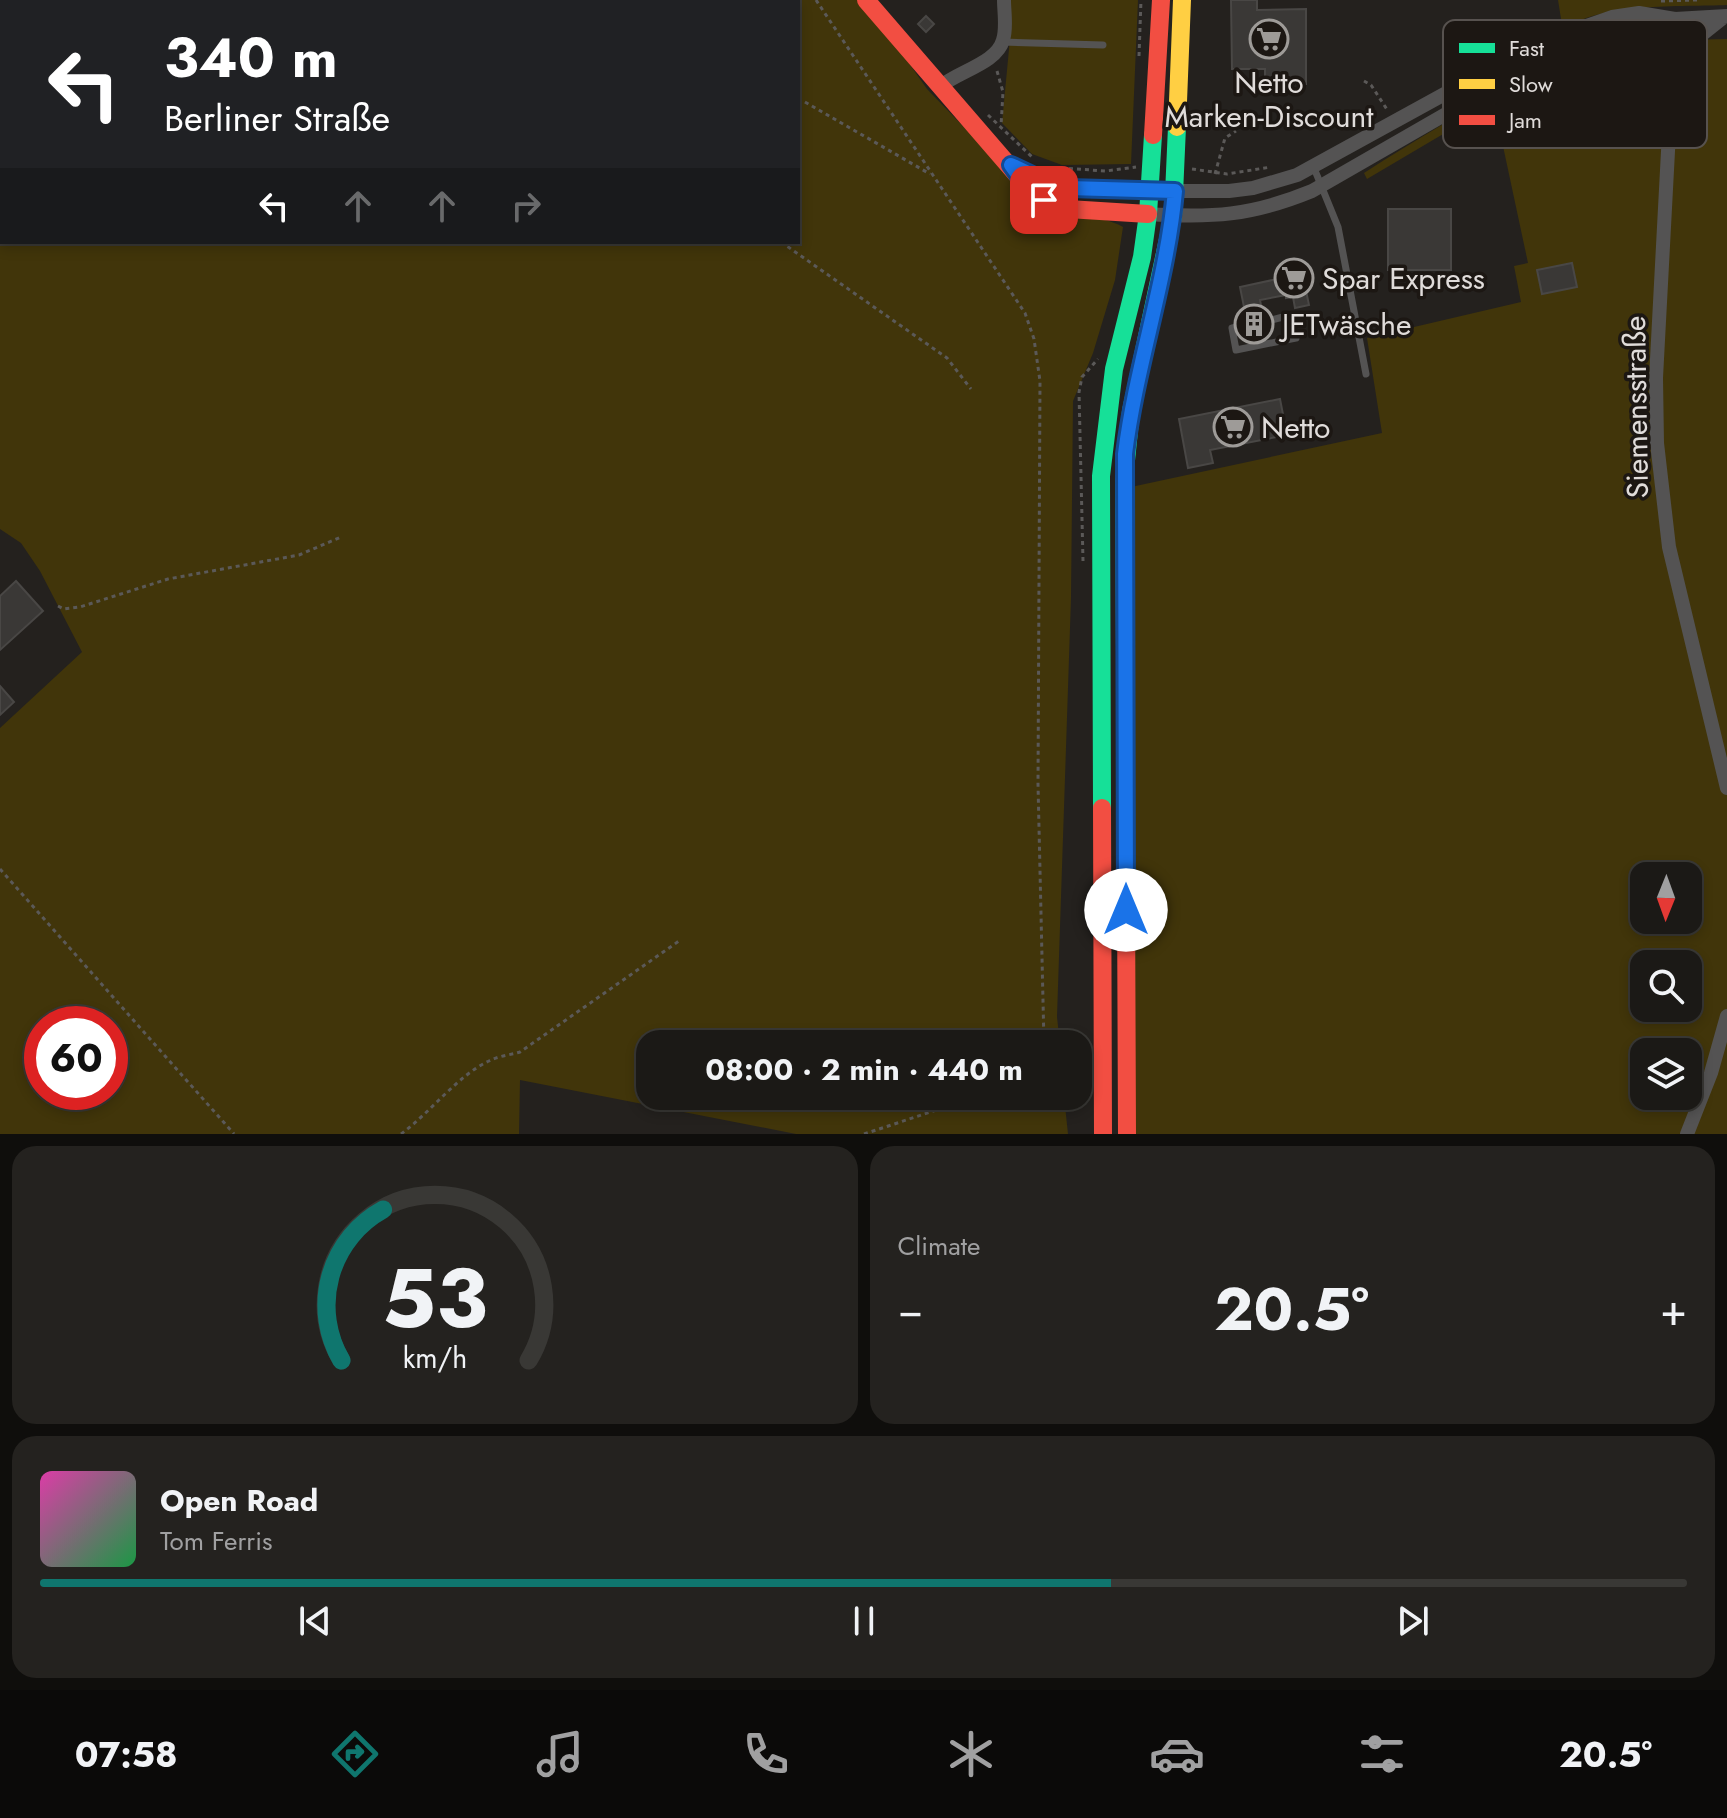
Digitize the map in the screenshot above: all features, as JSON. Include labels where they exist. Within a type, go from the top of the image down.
[{"type":"main road","points":[[866,0],[1024,183],[1044,200],[1068,209],[1148,214]]},
{"type":"main road","points":[[1103,1134],[1101,476],[1114,369],[1142,257],[1148,214],[1161,0]]},
{"type":"main road","points":[[1127,1134],[1124,467],[1134,393],[1173,216],[1182,0]]},
{"type":"main road","points":[[1011,165],[1049,183],[1068,188],[1175,191]]},
{"type":"street","points":[[941,86],[951,77],[991,57],[1003,42],[1004,0]]},
{"type":"street","points":[[1608,20],[1628,14],[1651,14],[1675,19]]},
{"type":"street","points":[[1671,20],[1726,16]]},
{"type":"street","points":[[1707,31],[1726,16]]},
{"type":"street","points":[[1175,191],[1253,188],[1314,168],[1443,94]]},
{"type":"street","points":[[1148,214],[1199,217],[1240,214],[1288,201],[1443,117]]},
{"type":"street","name":"Siemensstraße","points":[[1669,148],[1657,353],[1657,443],[1669,547],[1727,788]]},
{"type":"street","points":[[1687,1134],[1711,1073],[1727,1016]]},
{"type":"lane","points":[[1003,42],[1103,45]]},
{"type":"lane","points":[[1314,168],[1338,227],[1366,374]]},
{"type":"lane","points":[[1264,322],[1283,317]]},
{"type":"lane","points":[[1243,326],[1232,328],[1236,350],[1296,338]]},
{"type":"path","points":[[816,0],[1025,313],[1038,360],[1038,784],[1044,1030]]},
{"type":"path","points":[[991,57],[1003,92],[1001,126]]},
{"type":"path","points":[[1364,81],[1371,85],[1388,111]]},
{"type":"path","points":[[800,99],[934,176]]},
{"type":"path","points":[[985,113],[1017,145],[1042,163]]},
{"type":"path","points":[[1215,174],[1225,138],[1236,131]]},
{"type":"path","points":[[1055,167],[1106,171],[1136,167]]},
{"type":"path","points":[[784,244],[947,358],[971,389]]},
{"type":"path","points":[[58,606],[64,609],[80,607],[168,579],[299,555],[341,537]]},
{"type":"path","points":[[0,869],[234,1134]]},
{"type":"path","points":[[401,1134],[423,1118],[475,1068],[520,1052],[679,941]]},
{"type":"path","points":[[864,1134],[937,1110]]},
{"type":"shaded area","points":[[800,0],[865,0],[927,89],[1045,211],[1104,220],[1123,227],[1115,280],[1093,353],[1073,401],[1071,598],[1058,1030],[636,1030],[636,1103],[520,1080],[519,1134],[0,1134],[0,728],[82,652],[40,571],[21,543],[0,529],[0,244],[800,244]]},
{"type":"shaded area","points":[[1008,0],[1138,0],[1131,164],[1062,165],[1032,154],[1002,123],[1011,28]]},
{"type":"shaded area","points":[[1558,0],[1727,0],[1727,5],[1641,8],[1582,20],[1561,20]]},
{"type":"shaded area","points":[[1707,39],[1727,39],[1727,1134],[1135,1134],[1131,487],[1382,433],[1367,338],[1521,302],[1514,266],[1528,263],[1503,148],[1707,148]]},
{"type":"shaded area","points":[[1443,124],[1443,134],[1367,179],[1364,173]]},
{"type":"shaded area","points":[[673,1110],[1065,1110],[1068,1134],[796,1134]]},
{"type":"building","name":"Netto Marken-Discount","points":[[1231,0],[1257,0],[1257,10],[1306,9],[1306,84],[1265,84],[1265,69],[1232,69]]},
{"type":"building","points":[[926,16],[934,24],[926,32],[918,24]]},
{"type":"building","points":[[1388,209],[1451,209],[1451,270],[1388,270]]},
{"type":"building","points":[[1572,263],[1577,287],[1542,294],[1537,270]]},
{"type":"building","points":[[1301,267],[1309,305],[1295,308],[1293,297],[1286,298],[1286,295],[1260,300],[1263,316],[1258,323],[1266,331],[1250,334],[1248,322],[1242,320],[1246,317],[1240,287],[1282,278],[1281,271]]},
{"type":"building","name":"Netto","points":[[1280,399],[1287,435],[1210,450],[1213,463],[1188,468],[1179,419]]},
{"type":"building","points":[[16,581],[43,611],[0,650],[0,596]]},
{"type":"building","points":[[0,686],[14,702],[0,715]]},
{"type":"traffic: fast","points":[[1125,651],[1124,480],[1131,411],[1173,216],[1177,127]]},
{"type":"traffic: fast","points":[[1102,808],[1101,476],[1114,369],[1142,257],[1153,135]]},
{"type":"traffic: slow","points":[[1177,127],[1182,0]]},
{"type":"traffic: slow","points":[[1017,168],[1068,188],[1175,191]]},
{"type":"traffic: jam","points":[[866,0],[1024,183],[1044,200],[1068,209],[1148,214]]},
{"type":"traffic: jam","points":[[1153,135],[1161,0]]},
{"type":"traffic: jam","points":[[1125,651],[1127,1134]]},
{"type":"traffic: jam","points":[[1102,808],[1103,1134]]},
{"type":"place","name":"Netto Marken-Discount","points":[[1269,39]]},
{"type":"place","name":"Spar Express","points":[[1294,278]]},
{"type":"place","name":"JETwäsche","points":[[1254,324]]},
{"type":"place","name":"Netto","points":[[1233,427]]},
{"type":"route","points":[[1044,200],[1024,183],[1011,165],[1049,183],[1068,188],[1175,191],[1169,241],[1134,393],[1125,454],[1126,910]]}]
